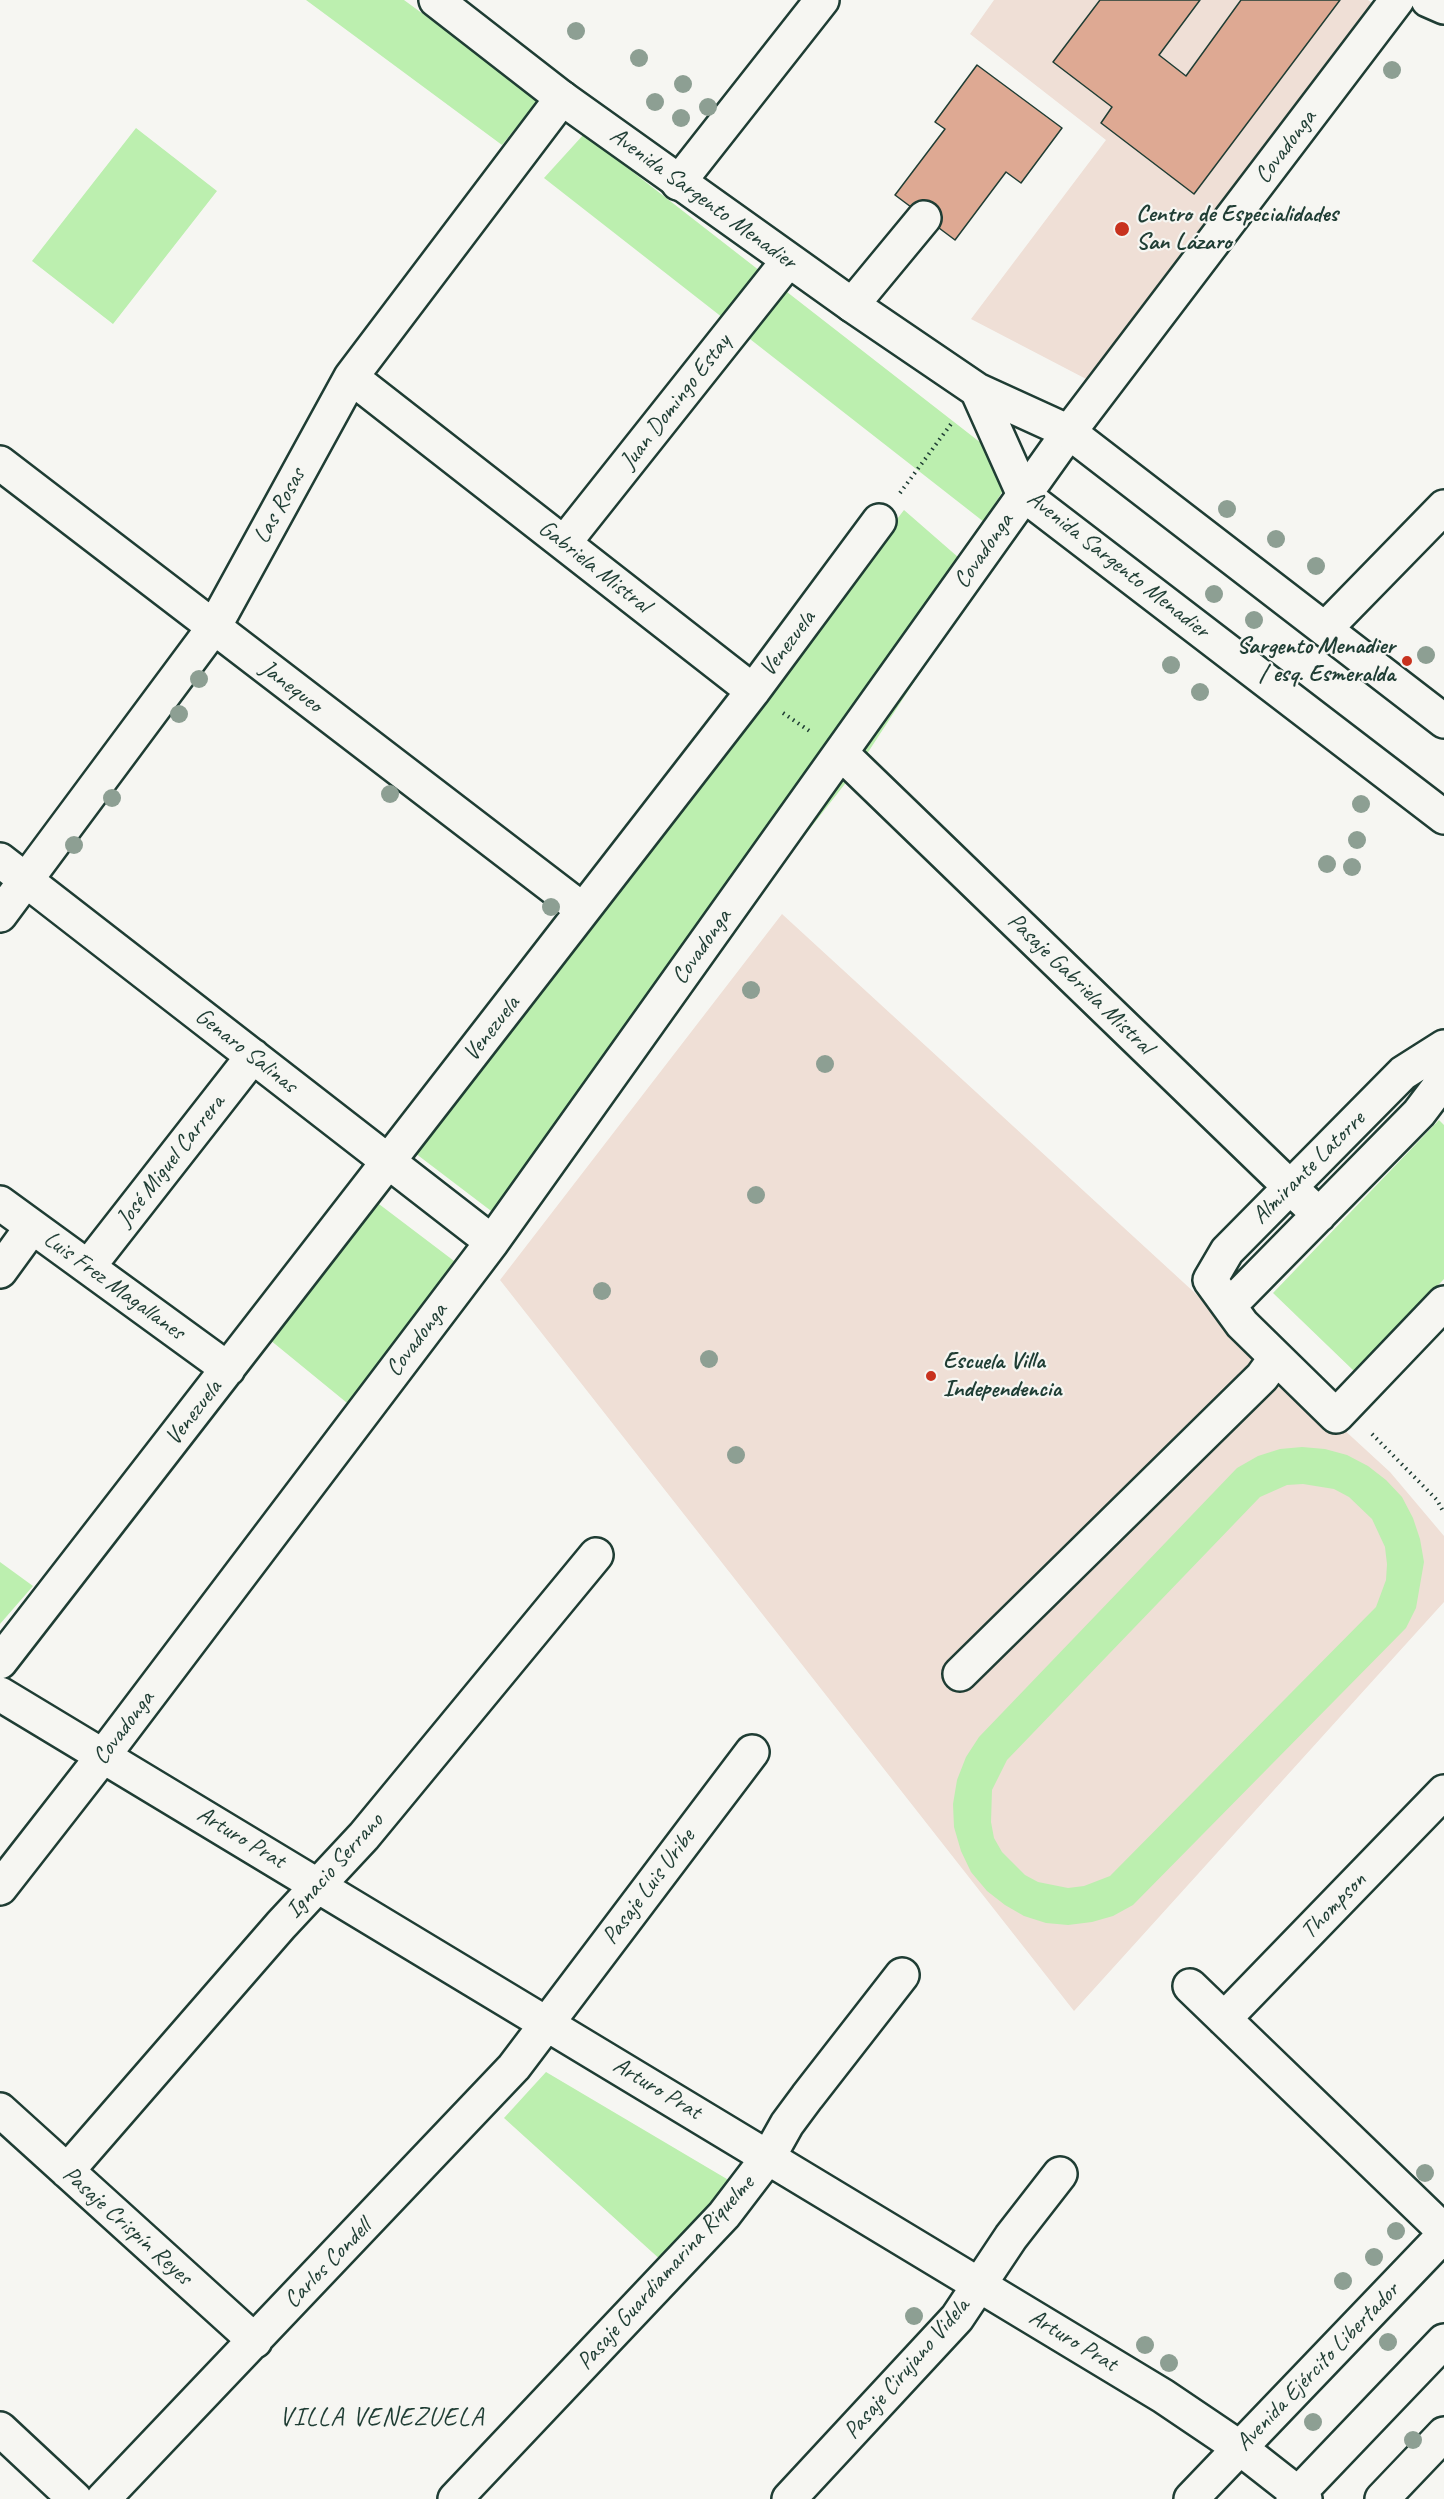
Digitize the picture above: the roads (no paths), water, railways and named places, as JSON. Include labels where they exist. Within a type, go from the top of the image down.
[{"type":"street","name":"Avenida Sargento Menadier","points":[[436,0],[562,98],[852,305],[977,390],[1069,432],[1444,721]]},
{"type":"street","points":[[678,183],[822,0]]},
{"type":"street","name":"Covadonga","points":[[0,1888],[103,1756],[492,1242],[1069,432],[1397,0]]},
{"type":"street","points":[[1428,0],[1444,7]]},
{"type":"street","name":"Las Rosas","points":[[0,915],[214,627],[351,377],[562,98]]},
{"type":"street","points":[[852,305],[924,218]]},
{"type":"street","name":"Juan Domingo Estay","points":[[564,543],[788,261]]},
{"type":"street","name":"Gabriela Mistral","points":[[351,377],[753,692]]},
{"type":"street","name":"Avenida Sargento Menadier","points":[[977,390],[1024,495],[1444,817]]},
{"type":"street","name":"Janequeo","points":[[0,463],[583,910]]},
{"type":"street","points":[[1325,629],[1444,507]]},
{"type":"street","name":"Venezuela","points":[[0,1662],[753,692],[879,521]]},
{"type":"street","name":"Pasaje Gabriela Mistral","points":[[841,753],[1318,1215]]},
{"type":"street","name":"Genaro Salinas","points":[[0,860],[492,1242]]},
{"type":"street","name":"Almirante Latorre","points":[[1444,1047],[1403,1073],[1227,1251],[1210,1280],[1242,1324],[1275,1359],[1336,1416],[1444,1303]]},
{"type":"street","name":"José Miguel Carrera","points":[[88,1267],[253,1056]]},
{"type":"street","name":"Almirante Latorre","points":[[1228,1306],[1419,1113],[1444,1080]]},
{"type":"street","name":"Luis Frez Magallanes","points":[[0,1203],[228,1369]]},
{"type":"street","points":[[0,1271],[32,1227]]},
{"type":"street","points":[[960,1674],[1262,1377],[1275,1359]]},
{"type":"street","name":"Ignacio Serrano","points":[[67,2171],[281,1925],[364,1836],[596,1555]]},
{"type":"street","name":"Arturo Prat","points":[[0,1694],[769,2156],[1163,2396],[1240,2448],[1298,2497]]},
{"type":"street","name":"Pasaje Luis Uribe","points":[[547,2022],[752,1752]]},
{"type":"street","name":"Thompson","points":[[1224,2019],[1444,1792]]},
{"type":"street","name":"Pasaje Guardiamarina Riquelme","points":[[456,2499],[724,2216],[769,2156],[793,2115],[902,1975]]},
{"type":"street","points":[[1190,1986],[1444,2233]]},
{"type":"street","name":"Carlos Condell","points":[[103,2499],[483,2101],[514,2067],[547,2022]]},
{"type":"street","name":"Pasaje Crispín Reyes","points":[[0,2110],[255,2341]]},
{"type":"street","name":"Pasaje Cirujano Videla","points":[[789,2499],[957,2319],[1011,2237],[1060,2174]]},
{"type":"street","name":"Avenida Ejército Libertador","points":[[1191,2499],[1444,2233]]},
{"type":"street","points":[[1298,2497],[1444,2342]]},
{"type":"street","points":[[0,2429],[75,2499]]},
{"type":"street","points":[[1382,2499],[1444,2434]]},
{"type":"place","name":"Centro de Especialidades San Lázaro","points":[[1122,229]]},
{"type":"place","name":"Sargento Menadier / esq. Esmeralda","points":[[1407,661]]},
{"type":"place","name":"Escuela Villa Independencia","points":[[931,1376]]},
{"type":"district","name":"VILLA VENEZUELA","points":[[382,2418]]}]
